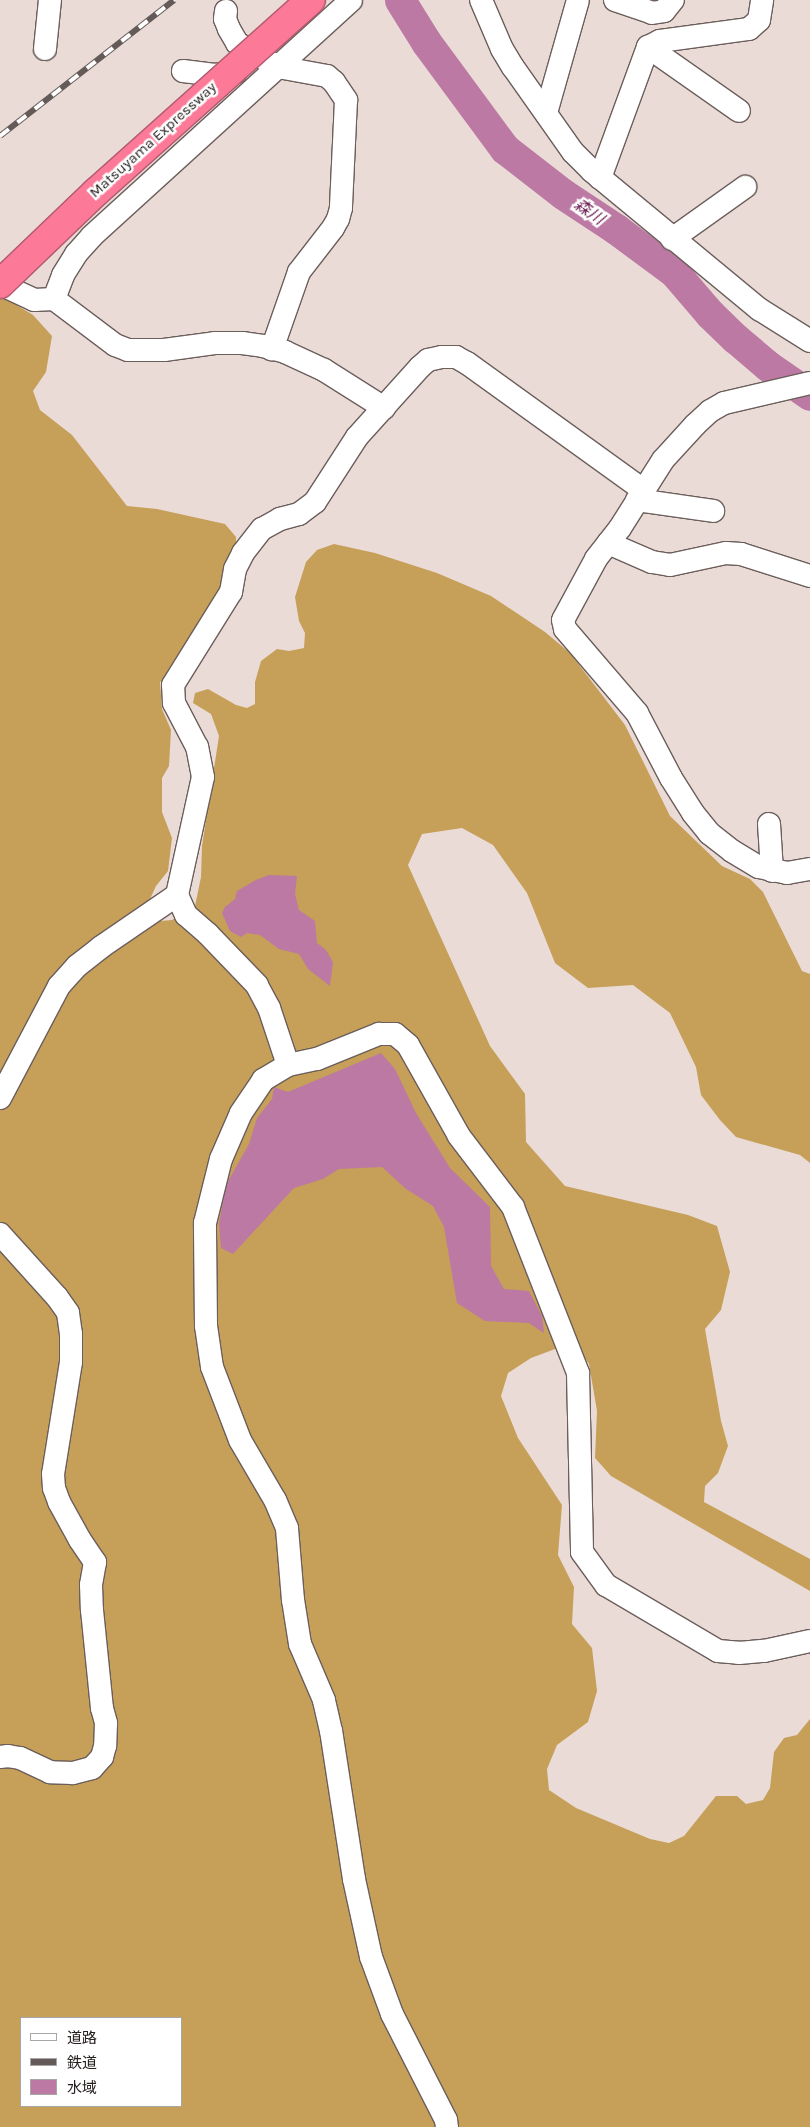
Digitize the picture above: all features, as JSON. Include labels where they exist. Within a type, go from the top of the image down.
[{"type":"highway","name":"Matsuyama Expressway","points":[[0,284],[96,192],[310,0]]},
{"type":"street","points":[[45,49],[50,0]]},
{"type":"street","points":[[54,299],[63,275],[76,254],[92,236],[351,0]]},
{"type":"street","points":[[481,0],[502,49],[573,152],[600,178],[760,309],[810,341]]},
{"type":"street","points":[[546,113],[578,0]]},
{"type":"street","points":[[615,0],[652,13],[664,11],[673,0]]},
{"type":"street","points":[[600,178],[648,47],[660,41],[748,29],[759,20],[762,0]]},
{"type":"street","points":[[226,11],[228,29],[237,43],[278,67]]},
{"type":"street","points":[[648,47],[738,111]]},
{"type":"street","points":[[183,71],[215,75],[278,67],[327,76],[340,90],[346,100],[347,112],[341,208],[338,219],[299,272],[272,349]]},
{"type":"street","points":[[672,238],[745,187]]},
{"type":"street","points":[[0,284],[34,300],[54,299],[116,345],[128,350],[164,350],[216,343],[242,343],[272,349],[324,370],[384,408]]},
{"type":"street","points":[[288,1065],[269,1008],[256,985],[208,934],[186,915],[177,895],[203,777],[196,747],[174,703],[173,685],[231,592],[235,569],[243,553],[262,529],[280,519],[299,514],[315,502],[357,437],[428,360],[442,356],[456,358],[467,363],[640,495],[713,511]]},
{"type":"street","points":[[810,383],[724,403],[710,411],[663,460],[608,544],[596,559],[563,620],[565,629],[637,713],[671,778],[693,813],[709,833],[732,851],[759,867],[787,873],[810,868]]},
{"type":"street","points":[[608,544],[652,562],[670,565],[726,553],[741,554],[810,576]]},
{"type":"street","points":[[769,824],[772,871]]},
{"type":"street","points":[[0,1098],[58,986],[77,966],[101,946],[177,895]]},
{"type":"street","points":[[447,2127],[446,2120],[392,2014],[371,1957],[354,1879],[332,1731],[324,1700],[300,1644],[292,1600],[288,1528],[275,1500],[240,1440],[212,1367],[207,1334],[205,1224],[221,1159],[241,1113],[264,1080],[288,1065],[318,1059],[379,1034],[395,1034],[408,1045],[435,1097],[459,1136],[513,1207],[578,1373],[582,1552],[606,1585],[718,1651],[739,1653],[764,1651],[810,1641]]},
{"type":"street","points":[[0,1234],[52,1291],[68,1313],[71,1334],[71,1362],[54,1474],[54,1488],[59,1502],[80,1540],[95,1562],[92,1585],[92,1610],[102,1708],[106,1724],[105,1746],[102,1757],[92,1768],[73,1773],[50,1772],[20,1758],[8,1756],[0,1758]]},
{"type":"shaded area","points":[[0,295],[33,315],[52,336],[46,372],[33,391],[40,410],[72,435],[127,506],[157,509],[225,524],[236,537],[236,551],[222,591],[174,671],[160,682],[162,709],[171,730],[169,766],[162,778],[162,812],[172,838],[168,871],[156,886],[144,912],[149,922],[172,920],[195,906],[201,877],[202,846],[219,736],[211,714],[193,703],[195,693],[208,689],[236,705],[247,708],[255,704],[255,682],[261,661],[277,649],[289,651],[304,648],[305,633],[299,621],[295,597],[306,562],[317,550],[334,544],[375,553],[437,573],[491,596],[545,632],[570,653],[625,725],[670,816],[722,866],[750,879],[763,892],[802,971],[810,974],[810,1163],[800,1155],[736,1137],[720,1120],[701,1095],[696,1067],[670,1013],[633,985],[588,988],[555,963],[527,893],[493,845],[462,828],[422,834],[408,865],[490,1046],[525,1094],[526,1142],[565,1186],[688,1215],[717,1226],[730,1272],[721,1310],[705,1329],[721,1421],[728,1446],[718,1473],[705,1486],[704,1502],[810,1559],[810,1591],[611,1476],[595,1458],[597,1411],[589,1364],[577,1347],[555,1349],[531,1358],[508,1373],[501,1396],[518,1438],[562,1505],[558,1555],[574,1587],[572,1624],[592,1648],[597,1691],[588,1722],[557,1745],[547,1769],[549,1790],[576,1808],[650,1839],[669,1843],[684,1836],[716,1796],[737,1796],[746,1804],[763,1800],[770,1788],[774,1752],[784,1738],[797,1735],[810,1719],[810,2127],[0,2127]]},
{"type":"water","points":[[269,875],[297,876],[295,894],[299,910],[315,921],[317,943],[326,950],[333,962],[330,986],[308,969],[299,954],[279,949],[260,935],[247,933],[241,937],[230,931],[222,913],[225,907],[235,899],[237,891]]},
{"type":"water","points":[[381,1053],[395,1069],[416,1113],[450,1168],[490,1207],[491,1266],[504,1289],[529,1291],[542,1316],[544,1333],[529,1323],[485,1321],[457,1303],[444,1227],[433,1206],[406,1189],[382,1167],[339,1169],[323,1179],[294,1188],[233,1254],[221,1248],[219,1224],[226,1185],[249,1144],[257,1118],[272,1099],[274,1087],[288,1092]]},
{"type":"waterway","name":"森川","points":[[400,0],[426,42],[505,149],[563,194],[616,229],[674,272],[710,314],[735,338],[768,366],[810,395]]},
{"type":"railway","points":[[0,136],[174,0]]}]
